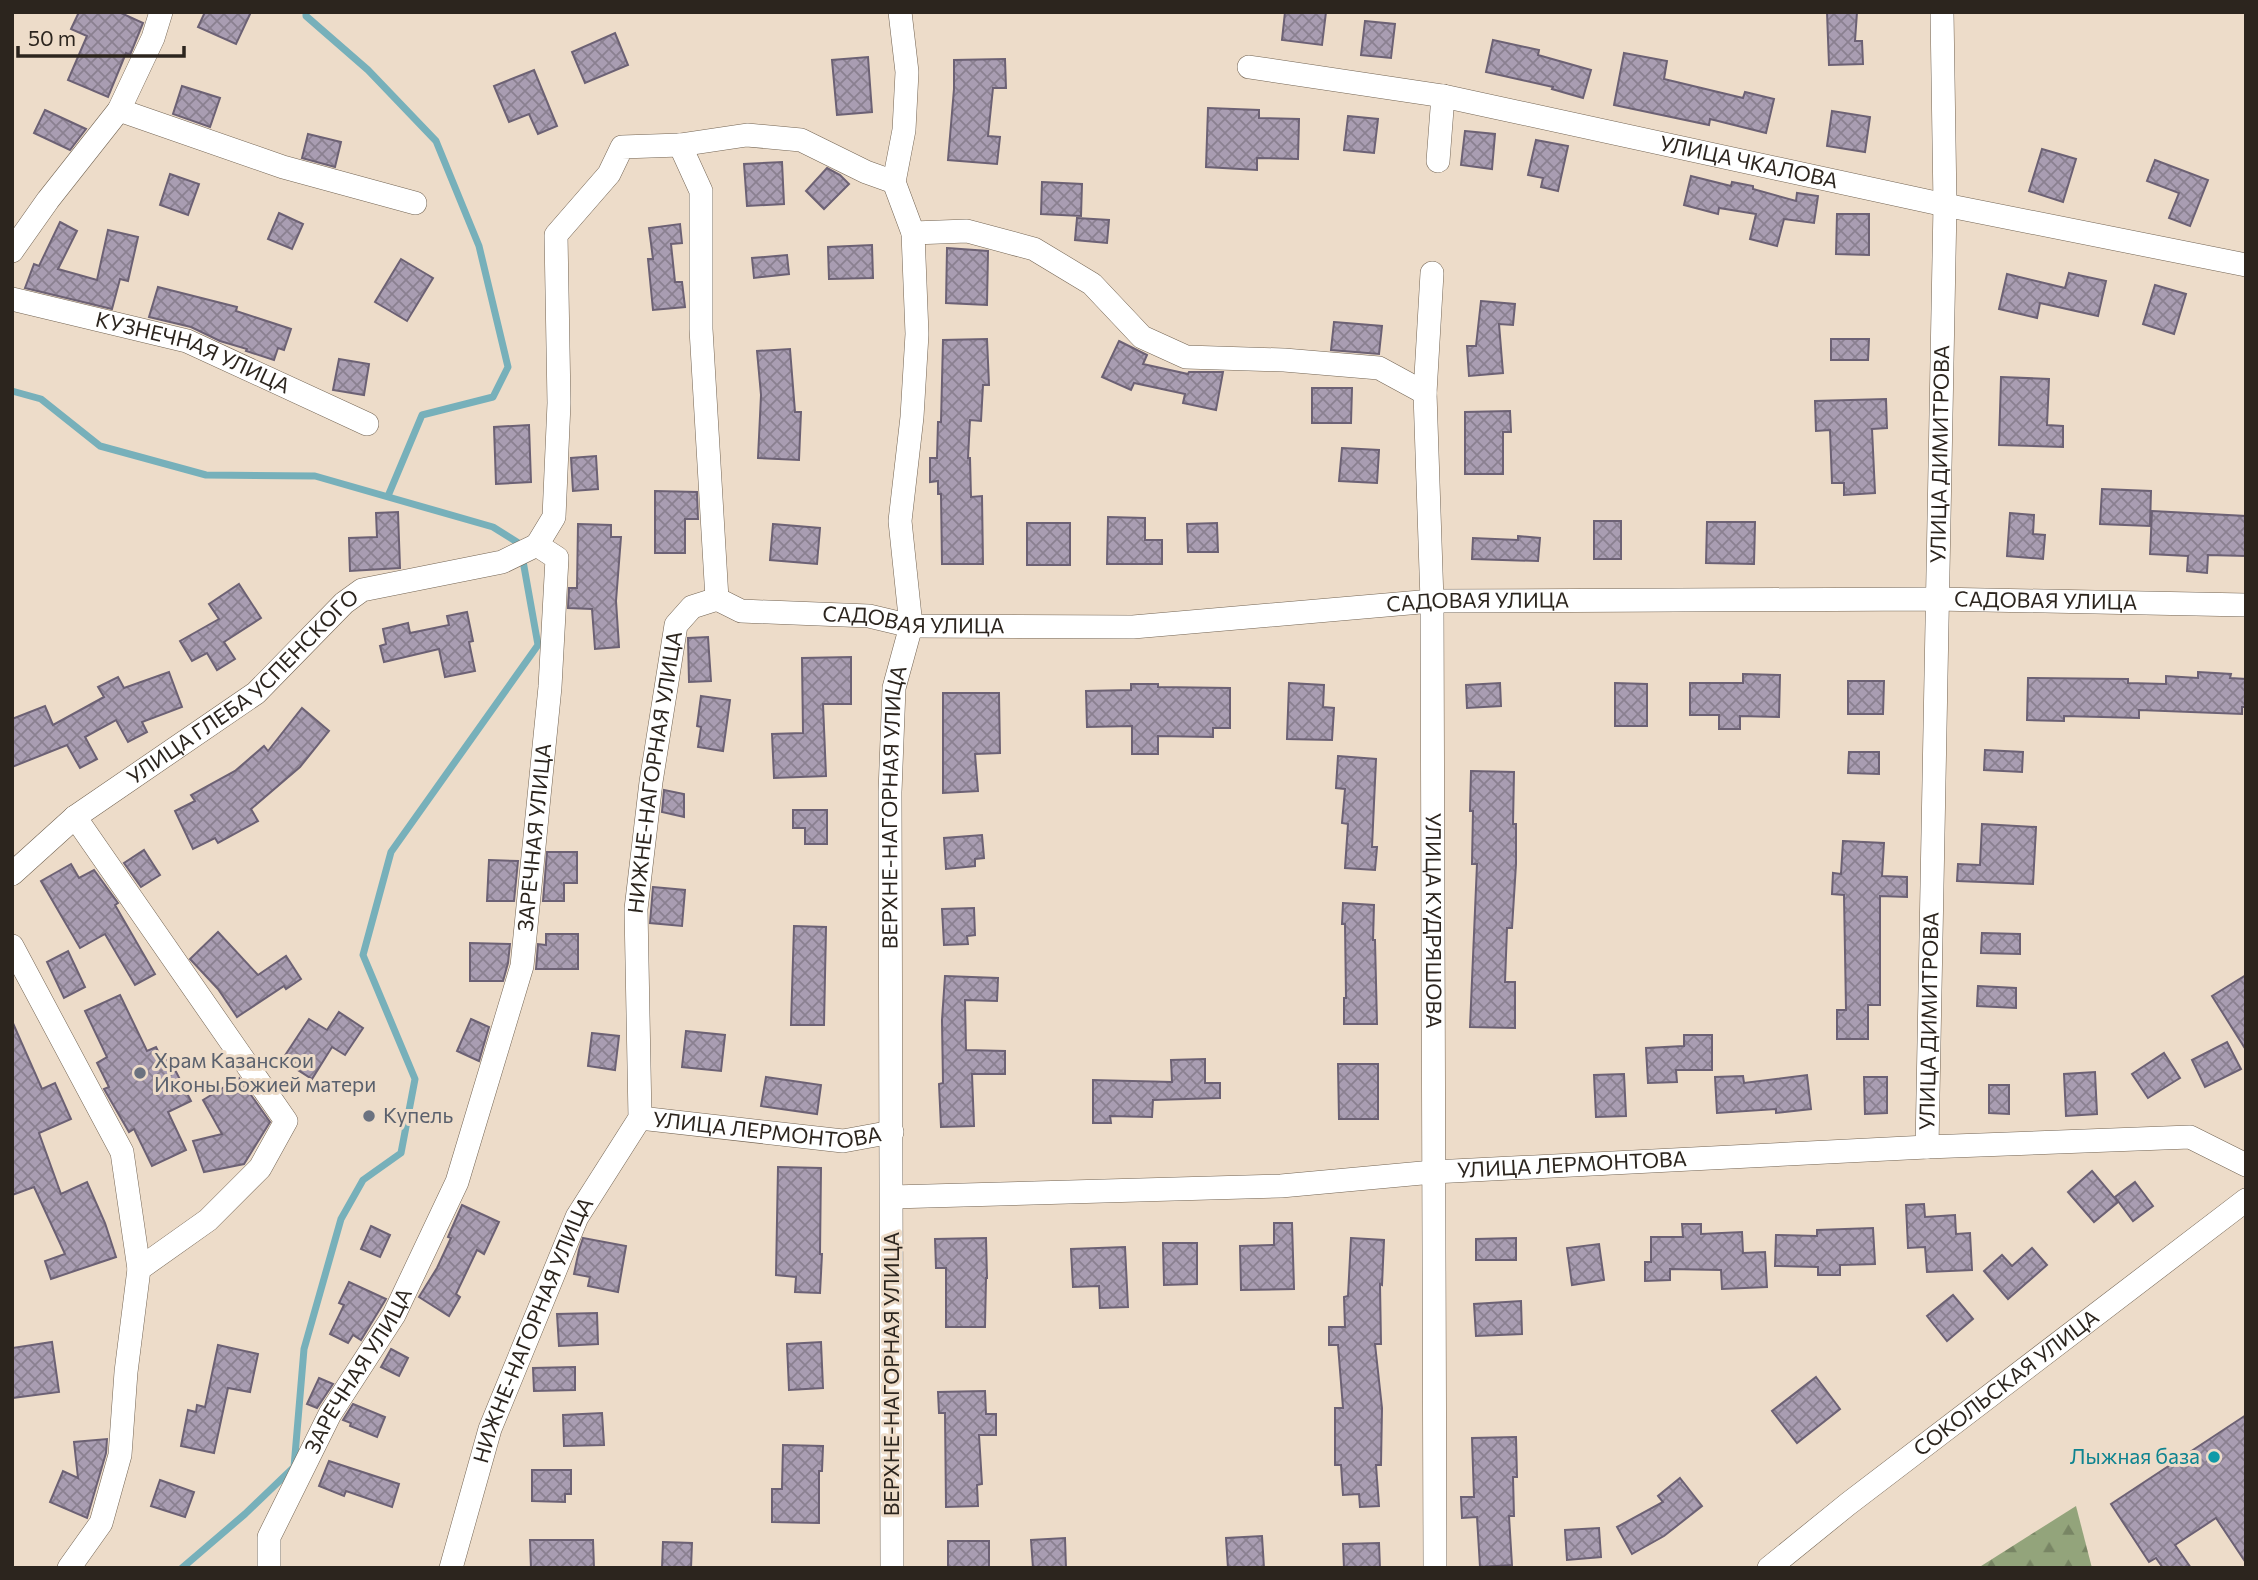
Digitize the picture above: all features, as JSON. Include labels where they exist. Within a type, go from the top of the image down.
[{"type":"street","points":[[12,251],[48,200],[119,110],[153,38],[161,12]]},
{"type":"street","points":[[537,545],[554,517],[559,403],[556,235],[609,174],[622,147],[680,145],[747,135],[801,140],[866,172],[894,182],[904,130],[907,72],[900,12]]},
{"type":"street","name":"УЛИЦА ДИМИТРОВА","points":[[1927,1147],[1945,205],[1941,12]]},
{"type":"street","name":"УЛИЦА ЧКАЛОВА","points":[[1250,66],[1443,96],[1945,205],[2246,265]]},
{"type":"street","points":[[1438,161],[1443,96]]},
{"type":"street","points":[[119,110],[284,167],[415,203]]},
{"type":"street","points":[[680,145],[701,191],[701,329],[717,598]]},
{"type":"street","name":"ВЕРХНЕ-НАГОРНАЯ УЛИЦА","points":[[892,1568],[890,792],[894,688],[911,626],[900,521],[912,417],[917,334],[913,233],[894,182]]},
{"type":"street","points":[[913,233],[967,231],[1034,250],[1092,284],[1142,337],[1186,357],[1284,360],[1379,368],[1426,393]]},
{"type":"street","name":"УЛИЦА КУДРЯШОВА","points":[[1432,273],[1426,393],[1432,601],[1435,1568]]},
{"type":"street","name":"КУЗНЕЧНАЯ УЛИЦА","points":[[12,299],[187,341],[367,424]]},
{"type":"street","name":"УЛИЦА ГЛЕБА УСПЕНСКОГО","points":[[12,874],[75,817],[256,693],[344,603],[362,590],[502,562],[537,545]]},
{"type":"street","name":"ЗАРЕЧНАЯ УЛИЦА","points":[[269,1568],[269,1537],[330,1414],[394,1315],[457,1182],[522,966],[550,688],[557,558],[537,545]]},
{"type":"street","name":"САДОВАЯ УЛИЦА","points":[[717,598],[741,611],[869,616],[911,626],[1133,627],[1432,601],[1936,599],[2246,605]]},
{"type":"street","name":"НИЖНЕ-НАГОРНАЯ УЛИЦА","points":[[451,1568],[491,1429],[572,1229],[640,1118],[640,1005],[636,909],[651,782],[676,625],[692,607],[717,598]]},
{"type":"street","points":[[75,817],[286,1121],[260,1168],[208,1220],[139,1269]]},
{"type":"street","points":[[12,946],[122,1152],[139,1269],[126,1372],[120,1455],[102,1523],[69,1568]]},
{"type":"street","name":"УЛИЦА ЛЕРМОНТОВА","points":[[640,1118],[843,1141],[891,1132]]},
{"type":"street","name":"УЛИЦА ЛЕРМОНТОВА","points":[[892,1197],[1281,1186],[1433,1172],[1927,1147],[2190,1137],[2246,1165]]},
{"type":"street","name":"СОКОЛЬСКАЯ УЛИЦА","points":[[1769,1568],[1848,1504],[2246,1200]]},
{"type":"green space","points":[[2076,1506],[2092,1568],[1978,1568]]},
{"type":"building","points":[[79,12],[119,12],[143,23],[130,55],[126,53],[108,97],[68,80],[87,36],[71,29]]},
{"type":"building","points":[[205,12],[251,12],[236,44],[198,27]]},
{"type":"building","points":[[1285,12],[1326,12],[1322,45],[1282,40]]},
{"type":"building","points":[[1827,12],[1857,12],[1855,41],[1862,41],[1863,64],[1829,65]]},
{"type":"building","points":[[1365,21],[1395,24],[1391,58],[1361,55]]},
{"type":"building","points":[[615,33],[628,65],[585,83],[572,52]]},
{"type":"building","points":[[1493,40],[1539,50],[1538,55],[1591,70],[1583,98],[1552,89],[1553,87],[1486,72]]},
{"type":"building","points":[[1624,53],[1667,61],[1664,79],[1743,98],[1745,92],[1774,99],[1766,133],[1710,119],[1709,125],[1614,105]]},
{"type":"building","points":[[868,57],[872,112],[837,115],[832,60]]},
{"type":"building","points":[[1005,59],[1006,88],[993,88],[988,136],[1000,137],[997,164],[948,160],[954,60]]},
{"type":"building","points":[[534,70],[557,126],[538,134],[529,114],[509,122],[494,86]]},
{"type":"building","points":[[182,86],[220,98],[210,127],[173,114]]},
{"type":"building","points":[[1208,108],[1259,110],[1259,118],[1299,119],[1298,159],[1257,158],[1257,170],[1206,167]]},
{"type":"building","points":[[45,110],[86,129],[70,150],[34,133]]},
{"type":"building","points":[[1832,111],[1870,117],[1865,152],[1827,146]]},
{"type":"building","points":[[1348,116],[1378,119],[1374,153],[1344,150]]},
{"type":"building","points":[[1465,131],[1495,134],[1492,169],[1461,165]]},
{"type":"building","points":[[308,134],[341,142],[335,167],[302,158]]},
{"type":"building","points":[[1536,140],[1568,146],[1558,191],[1541,187],[1543,178],[1528,175]]},
{"type":"building","points":[[2042,149],[2076,159],[2063,202],[2029,191]]},
{"type":"building","points":[[2155,160],[2208,180],[2190,226],[2169,218],[2179,193],[2147,181]]},
{"type":"building","points":[[782,162],[784,204],[747,206],[744,164]]},
{"type":"building","points":[[827,168],[849,184],[824,209],[806,191]]},
{"type":"building","points":[[170,174],[199,184],[188,215],[160,205]]},
{"type":"building","points":[[1691,176],[1731,186],[1732,182],[1753,186],[1753,189],[1796,201],[1797,193],[1818,196],[1814,223],[1784,219],[1777,246],[1750,239],[1756,214],[1719,208],[1718,214],[1684,205]]},
{"type":"building","points":[[1042,182],[1082,184],[1081,216],[1041,214]]},
{"type":"building","points":[[279,213],[303,224],[292,249],[268,239]]},
{"type":"building","points":[[1837,214],[1869,214],[1869,255],[1836,254]]},
{"type":"building","points":[[1077,218],[1109,220],[1107,243],[1075,240]]},
{"type":"building","points":[[60,222],[77,231],[58,269],[97,280],[108,230],[138,237],[128,281],[120,279],[112,309],[25,288],[34,264],[39,266]]},
{"type":"building","points":[[680,224],[682,243],[671,244],[675,282],[682,282],[685,307],[653,310],[648,259],[653,259],[649,228]]},
{"type":"building","points":[[872,245],[873,278],[829,279],[828,247]]},
{"type":"building","points":[[947,248],[988,251],[987,305],[946,303]]},
{"type":"building","points":[[787,255],[789,274],[754,278],[752,258]]},
{"type":"building","points":[[401,259],[433,278],[407,321],[375,302]]},
{"type":"building","points":[[2069,273],[2106,281],[2098,316],[2040,303],[2037,318],[1999,309],[2007,274],[2065,288]]},
{"type":"building","points":[[2155,285],[2186,294],[2174,334],[2143,324]]},
{"type":"building","points":[[158,287],[237,307],[236,311],[291,329],[284,350],[278,348],[274,360],[220,341],[191,327],[149,317]]},
{"type":"building","points":[[1481,301],[1515,304],[1513,325],[1499,324],[1503,373],[1469,376],[1467,346],[1476,346]]},
{"type":"building","points":[[1334,322],[1382,326],[1379,354],[1331,350]]},
{"type":"building","points":[[987,339],[989,385],[983,385],[981,421],[970,420],[968,458],[971,497],[982,496],[983,564],[942,564],[941,494],[938,494],[938,481],[930,482],[930,458],[937,458],[938,422],[941,422],[943,340]]},
{"type":"building","points":[[1831,339],[1869,339],[1868,360],[1831,360]]},
{"type":"building","points":[[1119,341],[1147,355],[1143,364],[1188,374],[1223,372],[1216,410],[1183,403],[1185,394],[1134,383],[1131,390],[1102,377]]},
{"type":"building","points":[[790,349],[795,412],[801,412],[799,460],[758,458],[761,395],[757,351]]},
{"type":"building","points":[[339,359],[369,364],[364,395],[333,390]]},
{"type":"building","points":[[2001,377],[2049,379],[2047,425],[2063,426],[2063,447],[1999,445]]},
{"type":"building","points":[[1312,388],[1352,388],[1351,423],[1312,423]]},
{"type":"building","points":[[1886,399],[1887,428],[1872,429],[1875,493],[1844,495],[1844,483],[1832,483],[1830,430],[1816,431],[1815,401]]},
{"type":"building","points":[[1510,411],[1511,432],[1503,432],[1503,474],[1465,474],[1465,412]]},
{"type":"building","points":[[529,425],[531,482],[496,484],[494,427]]},
{"type":"building","points":[[1342,448],[1379,450],[1377,483],[1339,481]]},
{"type":"building","points":[[596,456],[598,489],[573,491],[571,458]]},
{"type":"building","points":[[2102,489],[2151,491],[2150,526],[2100,524]]},
{"type":"building","points":[[655,491],[697,492],[698,519],[685,519],[685,553],[655,553]]},
{"type":"building","points":[[2152,511],[2246,516],[2246,556],[2208,555],[2207,573],[2187,571],[2188,556],[2150,554]]},
{"type":"building","points":[[398,512],[400,568],[350,571],[349,538],[377,537],[376,513]]},
{"type":"building","points":[[2010,513],[2034,515],[2033,534],[2045,535],[2043,559],[2007,556]]},
{"type":"building","points":[[1108,517],[1145,518],[1145,540],[1162,540],[1162,564],[1107,564]]},
{"type":"building","points":[[1594,521],[1621,521],[1621,559],[1594,559]]},
{"type":"building","points":[[1707,522],[1755,522],[1754,564],[1706,563]]},
{"type":"building","points":[[1027,523],[1070,523],[1070,565],[1027,565]]},
{"type":"building","points":[[1217,523],[1218,552],[1188,552],[1187,524]]},
{"type":"building","points":[[578,524],[611,525],[611,537],[621,537],[616,601],[619,647],[595,649],[592,609],[568,608],[569,588],[577,588]]},
{"type":"building","points":[[773,524],[820,528],[817,564],[770,560]]},
{"type":"building","points":[[1518,536],[1540,538],[1538,561],[1472,559],[1473,538],[1518,540]]},
{"type":"building","points":[[239,584],[261,618],[224,642],[235,659],[217,670],[207,653],[192,661],[180,641],[219,619],[209,604]]},
{"type":"building","points":[[467,612],[475,671],[445,677],[439,649],[384,662],[380,646],[386,644],[383,629],[408,623],[410,633],[449,625],[447,616]]},
{"type":"building","points":[[708,637],[711,681],[689,682],[688,638]]},
{"type":"building","points":[[851,657],[851,704],[823,704],[826,776],[774,778],[772,734],[803,733],[802,658]]},
{"type":"building","points":[[169,672],[182,707],[142,722],[147,732],[128,742],[116,720],[85,737],[97,759],[80,768],[67,745],[12,767],[12,719],[45,706],[53,725],[104,697],[98,687],[118,677],[124,688]]},
{"type":"building","points":[[2198,672],[2231,674],[2230,678],[2246,679],[2246,707],[2242,707],[2242,714],[2139,710],[2139,718],[2064,716],[2064,721],[2027,720],[2028,678],[2128,679],[2128,683],[2166,684],[2166,676],[2198,678]]},
{"type":"building","points":[[1743,674],[1780,675],[1779,717],[1740,716],[1740,729],[1719,729],[1719,715],[1690,715],[1690,683],[1743,683]]},
{"type":"building","points":[[1848,681],[1884,681],[1883,714],[1848,714]]},
{"type":"building","points":[[1289,683],[1324,685],[1323,707],[1334,708],[1332,740],[1287,739]]},
{"type":"building","points":[[1500,683],[1501,706],[1467,708],[1466,685]]},
{"type":"building","points":[[1615,683],[1647,684],[1647,726],[1615,726]]},
{"type":"building","points":[[1131,684],[1230,688],[1230,728],[1213,728],[1213,737],[1158,736],[1158,754],[1132,754],[1132,726],[1087,727],[1086,691],[1131,690]]},
{"type":"building","points":[[943,693],[999,693],[1000,753],[975,754],[978,791],[943,793]]},
{"type":"building","points":[[701,696],[730,700],[723,751],[698,747],[701,727],[697,726]]},
{"type":"building","points":[[302,708],[329,731],[300,767],[251,809],[258,821],[218,843],[215,838],[193,849],[175,811],[195,801],[191,795],[235,771],[264,746],[268,751]]},
{"type":"building","points":[[1985,750],[2023,752],[2022,772],[1984,770]]},
{"type":"building","points":[[1849,752],[1879,752],[1879,774],[1848,773]]},
{"type":"building","points":[[1338,756],[1376,759],[1372,847],[1377,847],[1375,870],[1345,868],[1348,824],[1342,823],[1345,789],[1336,788]]},
{"type":"building","points":[[1471,771],[1514,772],[1513,824],[1516,824],[1516,864],[1512,928],[1507,928],[1505,982],[1515,982],[1515,1028],[1470,1027],[1477,864],[1472,864]]},
{"type":"building","points":[[664,790],[684,794],[684,817],[662,812]]},
{"type":"building","points":[[793,810],[827,810],[827,844],[805,844],[805,828],[793,828]]},
{"type":"building","points":[[1982,824],[2036,827],[2033,884],[1957,881],[1958,864],[1980,865]]},
{"type":"building","points":[[982,835],[984,858],[975,859],[975,866],[946,869],[944,838]]},
{"type":"building","points":[[1843,841],[1884,843],[1882,876],[1907,877],[1907,897],[1880,896],[1880,1005],[1868,1005],[1868,1039],[1837,1039],[1837,1010],[1846,1010],[1844,895],[1832,894],[1833,873],[1841,874]]},
{"type":"building","points":[[144,850],[160,875],[141,887],[124,863]]},
{"type":"building","points":[[547,852],[577,852],[577,883],[564,883],[564,901],[543,901]]},
{"type":"building","points":[[489,860],[518,861],[514,901],[487,901]]},
{"type":"building","points":[[71,864],[79,878],[94,870],[118,903],[115,905],[155,974],[135,985],[105,934],[80,948],[41,881]]},
{"type":"building","points":[[653,887],[685,890],[682,926],[650,923]]},
{"type":"building","points":[[1343,903],[1374,905],[1377,1024],[1344,1024],[1346,998]]},
{"type":"building","points":[[974,908],[975,935],[967,936],[968,944],[944,945],[942,909]]},
{"type":"building","points":[[794,926],[826,927],[824,1025],[791,1025]]},
{"type":"building","points":[[218,932],[258,975],[286,956],[301,979],[286,989],[284,986],[237,1017],[218,989],[190,959]]},
{"type":"building","points":[[1982,933],[2020,934],[2020,954],[1981,953]]},
{"type":"building","points":[[546,934],[578,934],[578,969],[536,969],[538,944],[546,945]]},
{"type":"building","points":[[470,943],[510,944],[503,981],[470,981]]},
{"type":"building","points":[[68,951],[85,987],[64,998],[47,962]]},
{"type":"building","points":[[2246,975],[2246,1050],[2212,996]]},
{"type":"building","points":[[945,976],[998,978],[997,1001],[965,1000],[966,1050],[1005,1051],[1005,1074],[972,1074],[974,1126],[941,1127],[939,1084],[943,1083],[942,1020]]},
{"type":"building","points":[[1978,986],[2016,988],[2016,1008],[1977,1006]]},
{"type":"building","name":"Храм Казанскои Иконы Божией матери","points":[[120,995],[147,1051],[156,1047],[163,1061],[169,1058],[191,1101],[168,1112],[186,1150],[152,1166],[134,1129],[129,1132],[104,1089],[109,1087],[97,1063],[107,1057],[85,1011]]},
{"type":"building","points":[[339,1012],[363,1028],[345,1055],[332,1047],[312,1079],[282,1060],[309,1019],[327,1030]]},
{"type":"building","points":[[471,1019],[489,1027],[479,1061],[457,1051]]},
{"type":"building","points":[[12,1021],[42,1089],[55,1083],[71,1119],[39,1133],[61,1194],[87,1182],[116,1257],[51,1279],[45,1261],[65,1254],[34,1187],[12,1195]]},
{"type":"building","points":[[686,1031],[725,1035],[721,1071],[682,1067]]},
{"type":"building","points":[[592,1033],[619,1036],[615,1070],[588,1066]]},
{"type":"building","points":[[1684,1035],[1712,1035],[1712,1070],[1676,1070],[1677,1082],[1648,1083],[1646,1048],[1684,1046]]},
{"type":"building","points":[[2227,1042],[2241,1069],[2205,1087],[2192,1060]]},
{"type":"building","points":[[2164,1053],[2180,1078],[2148,1098],[2132,1074]]},
{"type":"building","points":[[1205,1059],[1205,1083],[1220,1083],[1220,1098],[1153,1100],[1152,1117],[1110,1116],[1111,1123],[1093,1123],[1093,1080],[1172,1082],[1171,1060]]},
{"type":"building","points":[[1338,1064],[1378,1064],[1378,1119],[1339,1119]]},
{"type":"building","points":[[2095,1072],[2097,1114],[2066,1116],[2064,1074]]},
{"type":"building","points":[[1624,1074],[1626,1116],[1596,1117],[1594,1075]]},
{"type":"building","points":[[1807,1075],[1811,1109],[1776,1113],[1776,1109],[1717,1113],[1715,1077],[1743,1076],[1744,1083]]},
{"type":"building","points":[[766,1077],[821,1085],[817,1114],[761,1106]]},
{"type":"building","points":[[1864,1077],[1887,1077],[1887,1113],[1865,1114]]},
{"type":"building","points":[[239,1078],[270,1122],[244,1164],[204,1172],[193,1141],[222,1134],[203,1100]]},
{"type":"building","points":[[1989,1085],[2009,1085],[2009,1114],[1989,1113]]},
{"type":"building","points":[[778,1167],[821,1168],[820,1293],[795,1292],[796,1277],[776,1275]]},
{"type":"building","points":[[2092,1171],[2118,1202],[2094,1222],[2068,1192]]},
{"type":"building","points":[[2135,1182],[2153,1206],[2133,1221],[2115,1197]]},
{"type":"building","points":[[1924,1204],[1925,1217],[1955,1215],[1956,1234],[1970,1233],[1972,1270],[1927,1272],[1925,1247],[1908,1248],[1906,1205]]},
{"type":"building","points":[[462,1205],[499,1222],[484,1254],[477,1250],[456,1294],[460,1297],[449,1316],[419,1297],[437,1268]]},
{"type":"building","points":[[1274,1223],[1292,1223],[1294,1289],[1241,1290],[1240,1246],[1274,1245]]},
{"type":"building","points":[[1682,1224],[1701,1224],[1701,1234],[1742,1232],[1743,1253],[1765,1252],[1767,1287],[1722,1289],[1721,1270],[1670,1269],[1670,1280],[1645,1281],[1645,1262],[1651,1262],[1651,1237],[1683,1237]]},
{"type":"building","points":[[371,1226],[390,1235],[380,1257],[361,1249]]},
{"type":"building","points":[[1873,1228],[1875,1264],[1840,1265],[1840,1275],[1818,1275],[1818,1267],[1775,1266],[1776,1235],[1817,1236],[1817,1230]]},
{"type":"building","points":[[583,1238],[626,1246],[618,1292],[588,1286],[590,1277],[574,1274]]},
{"type":"building","points":[[986,1238],[985,1327],[946,1327],[946,1268],[936,1268],[935,1239]]},
{"type":"building","points":[[1351,1238],[1384,1240],[1382,1285],[1380,1284],[1381,1344],[1375,1344],[1382,1408],[1381,1465],[1376,1465],[1379,1506],[1360,1507],[1359,1494],[1343,1495],[1341,1465],[1335,1465],[1335,1408],[1343,1408],[1338,1345],[1329,1345],[1329,1327],[1345,1327],[1344,1297],[1348,1296]]},
{"type":"building","points":[[1516,1238],[1516,1260],[1476,1260],[1476,1239]]},
{"type":"building","points":[[1163,1243],[1197,1243],[1197,1284],[1164,1285]]},
{"type":"building","points":[[1599,1244],[1604,1280],[1572,1285],[1567,1248]]},
{"type":"building","points":[[1125,1247],[1128,1307],[1100,1308],[1099,1286],[1073,1287],[1071,1249]]},
{"type":"building","points":[[2032,1248],[2047,1265],[2008,1299],[1984,1271],[2002,1255],[2012,1266]]},
{"type":"building","points":[[349,1282],[386,1299],[361,1340],[353,1335],[348,1343],[330,1334],[344,1305],[339,1303]]},
{"type":"building","points":[[1953,1295],[1973,1319],[1947,1341],[1927,1316]]},
{"type":"building","points":[[1521,1301],[1522,1334],[1476,1336],[1474,1304]]},
{"type":"building","points":[[597,1313],[598,1344],[559,1346],[557,1314]]},
{"type":"building","points":[[52,1342],[59,1392],[12,1398],[12,1348]]},
{"type":"building","points":[[821,1342],[823,1388],[789,1390],[787,1344]]},
{"type":"building","points":[[218,1345],[258,1354],[250,1392],[228,1388],[214,1453],[181,1446],[188,1410],[196,1412],[197,1405],[205,1407]]},
{"type":"building","points":[[391,1349],[408,1358],[399,1376],[381,1367]]},
{"type":"building","points":[[575,1367],[575,1390],[534,1391],[533,1368]]},
{"type":"building","points":[[1816,1377],[1840,1409],[1797,1443],[1772,1411]]},
{"type":"building","points":[[319,1378],[333,1384],[317,1408],[307,1404]]},
{"type":"building","points":[[985,1391],[986,1414],[996,1414],[996,1435],[979,1435],[982,1484],[977,1485],[978,1506],[946,1507],[945,1413],[939,1413],[938,1392]]},
{"type":"building","points":[[353,1404],[385,1417],[377,1437],[350,1426],[351,1423],[343,1420]]},
{"type":"building","points":[[602,1413],[604,1445],[564,1446],[563,1415]]},
{"type":"building","name":"Лыжная база","points":[[2246,1415],[2246,1563],[2216,1518],[2175,1545],[2191,1568],[2163,1568],[2156,1558],[2149,1562],[2111,1504]]},
{"type":"building","points":[[1516,1437],[1514,1516],[1509,1516],[1512,1565],[1480,1567],[1477,1517],[1462,1518],[1461,1497],[1474,1497],[1472,1438]]},
{"type":"building","points":[[107,1439],[106,1453],[87,1518],[50,1502],[63,1471],[78,1478],[74,1442]]},
{"type":"building","points":[[783,1445],[823,1446],[822,1471],[819,1471],[819,1523],[772,1522],[772,1489],[782,1489]]},
{"type":"building","points":[[329,1461],[399,1484],[392,1507],[346,1491],[344,1496],[319,1486]]},
{"type":"building","points":[[532,1470],[571,1470],[571,1494],[565,1494],[565,1502],[532,1501]]},
{"type":"building","points":[[1680,1478],[1702,1506],[1664,1536],[1632,1554],[1617,1527],[1663,1502],[1658,1496]]},
{"type":"building","points":[[160,1480],[194,1492],[185,1517],[151,1506]]},
{"type":"building","points":[[1599,1528],[1601,1557],[1567,1560],[1565,1530]]},
{"type":"building","points":[[1262,1536],[1264,1568],[1228,1568],[1226,1538]]},
{"type":"building","points":[[1065,1538],[1066,1568],[1033,1568],[1031,1540]]},
{"type":"building","points":[[530,1540],[593,1540],[594,1568],[531,1568]]},
{"type":"building","points":[[948,1541],[989,1541],[989,1568],[948,1568]]},
{"type":"building","points":[[663,1542],[692,1543],[691,1568],[662,1568]]},
{"type":"building","points":[[1379,1543],[1380,1568],[1344,1568],[1343,1544]]},
{"type":"waterway","points":[[306,12],[306,16],[368,70],[436,141],[479,246],[508,367],[493,397],[422,415],[388,496]]},
{"type":"waterway","points":[[12,391],[41,399],[100,446],[206,475],[315,476],[493,527],[520,544],[538,645],[391,852],[363,955],[415,1079],[401,1153],[363,1180],[341,1219],[304,1349],[294,1467],[182,1568]]},
{"type":"place","name":"Храм Казанскои Иконы Божией матери","points":[[140,1073]]},
{"type":"place","name":"Купель","points":[[369,1116]]},
{"type":"place","name":"Лыжная база","points":[[2214,1457]]}]
